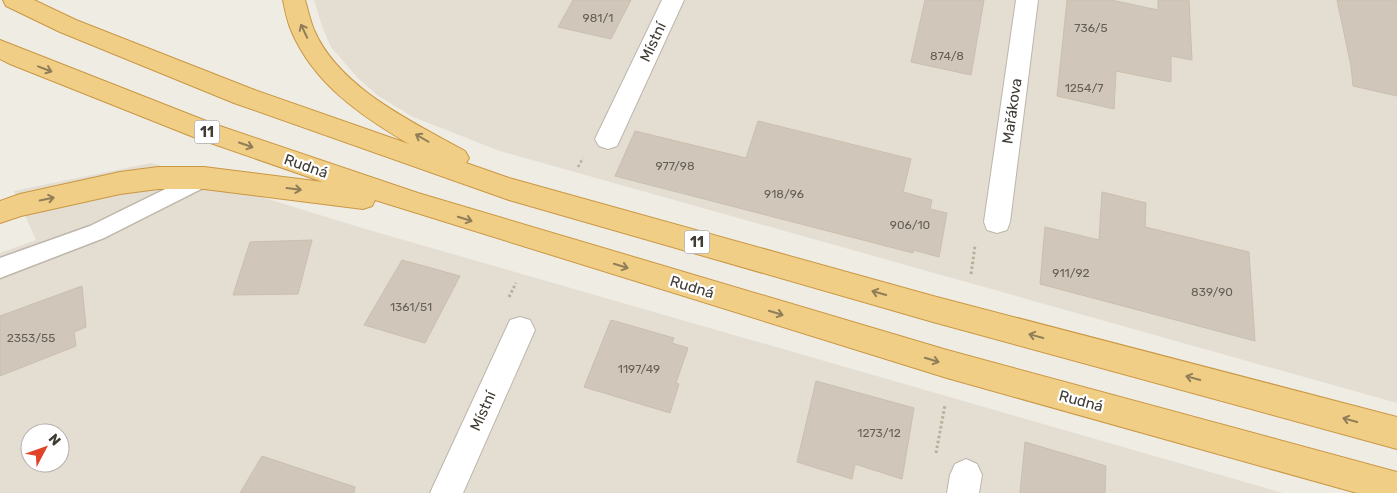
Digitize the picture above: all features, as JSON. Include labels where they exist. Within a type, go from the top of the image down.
[{"type":"highway","name":"11","points":[[14,0],[68,26],[243,96],[509,189],[933,309],[1397,433]]},
{"type":"highway","points":[[294,0],[300,23],[314,51],[336,81],[374,110],[509,189]]},
{"type":"highway","name":"Rudná","points":[[0,50],[205,131],[418,204],[947,364],[1397,488]]},
{"type":"highway","points":[[0,212],[20,205],[120,183],[158,178],[204,178],[418,204]]},
{"type":"street","name":"Místní","points":[[608,139],[673,0]]},
{"type":"street","name":"Mařákova","points":[[997,222],[1027,0]]},
{"type":"street","name":"Místní","points":[[446,493],[520,330]]},
{"type":"lane","points":[[0,268],[97,232],[204,178]]},
{"type":"shaded area","points":[[314,0],[1397,0],[1397,403],[500,151],[413,117],[377,95],[357,77],[331,47]]},
{"type":"shaded area","points":[[151,163],[362,228],[1283,493],[0,493],[0,253],[36,240],[14,191]]},
{"type":"building","points":[[573,0],[631,0],[611,39],[558,27]]},
{"type":"building","points":[[925,0],[984,0],[971,75],[911,62]]},
{"type":"building","points":[[1067,0],[1111,0],[1158,10],[1158,0],[1189,0],[1192,60],[1171,56],[1171,82],[1116,71],[1114,109],[1057,96]]},
{"type":"building","points":[[1337,0],[1397,0],[1397,96],[1353,86],[1351,66]]},
{"type":"building","points":[[758,121],[911,159],[903,192],[932,200],[930,209],[947,213],[939,257],[913,250],[913,253],[615,176],[635,131],[746,158]]},
{"type":"building","points":[[1102,192],[1146,203],[1145,227],[1249,252],[1255,341],[1040,284],[1045,227],[1099,240]]},
{"type":"building","points":[[312,240],[298,294],[233,295],[250,242]]},
{"type":"building","points":[[402,260],[460,276],[425,343],[364,325]]},
{"type":"building","points":[[82,286],[86,327],[74,332],[76,346],[0,376],[0,316]]},
{"type":"building","points":[[611,320],[674,338],[672,343],[688,348],[676,383],[679,384],[670,413],[584,387]]},
{"type":"building","points":[[816,381],[914,408],[902,479],[855,464],[852,479],[797,462]]},
{"type":"building","points":[[1025,442],[1106,466],[1105,493],[1020,493]]},
{"type":"building","points":[[262,456],[355,487],[354,493],[240,493]]}]
